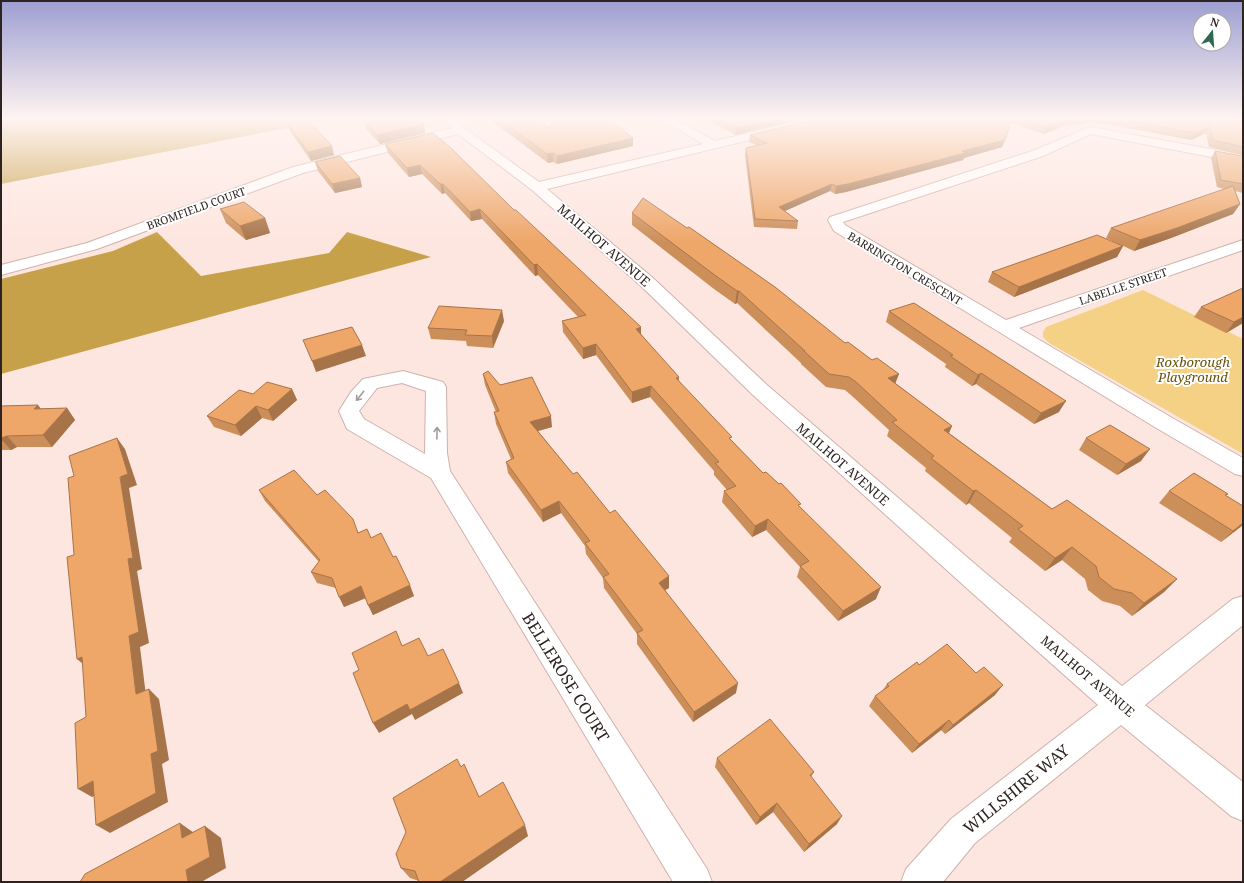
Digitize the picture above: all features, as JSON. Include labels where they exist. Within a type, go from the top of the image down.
[{"type":"street","name":"BROMFIELD COURT","points":[[1,270],[92,246],[298,170],[335,159]]},
{"type":"street","name":"MAILHOT AVENUE","points":[[500,159],[537,187],[647,282],[760,390],[980,584],[1121,705],[1243,804]]},
{"type":"street","points":[[537,187],[656,159]]},
{"type":"street","name":"BARRINGTON CRESCENT","points":[[1020,159],[835,220],[839,228],[1243,468]]},
{"type":"street","name":"LABELLE STREET","points":[[1004,327],[1243,245]]},
{"type":"street","name":"BELLEROSE COURT","points":[[439,472],[355,424],[348,411],[370,383],[403,377],[436,387],[436,453],[439,472],[694,882]]},
{"type":"street","name":"WILLSHIRE WAY","points":[[919,882],[963,831],[1243,608]]},
{"type":"green space","name":"Roxborough Playground","points":[[1143,290],[1243,339],[1243,454],[1049,343],[1043,337],[1043,332],[1046,327]]},
{"type":"shaded area","points":[[1,159],[127,159],[1,184]]},
{"type":"shaded area","points":[[157,232],[201,276],[329,253],[347,232],[431,257],[1,374],[1,279],[113,251]]},
{"type":"building","points":[[327,159],[343,159],[360,178],[332,184],[315,162]]},
{"type":"building","points":[[399,159],[462,159],[514,210],[516,210],[641,327],[636,329],[679,377],[676,378],[732,437],[729,438],[763,473],[766,472],[779,484],[781,483],[801,504],[798,505],[881,587],[843,611],[800,566],[809,561],[768,519],[755,526],[724,491],[736,486],[715,463],[719,462],[651,386],[632,392],[596,344],[583,348],[562,321],[586,315],[537,264],[534,265],[480,209],[470,212],[443,184],[440,184],[420,165],[407,168]]},
{"type":"building","points":[[747,159],[942,159],[848,184],[836,186],[832,184],[779,207],[798,221],[755,219]]},
{"type":"building","points":[[1217,159],[1243,159],[1243,184],[1221,180]]},
{"type":"building","points":[[1233,186],[1240,204],[1177,228],[1140,240],[1111,228]]},
{"type":"building","points":[[643,198],[687,228],[689,227],[775,287],[845,343],[848,342],[872,360],[877,358],[899,374],[888,378],[952,426],[944,430],[1052,509],[1067,500],[1177,579],[1144,603],[1132,593],[1114,589],[1099,577],[1096,566],[1072,547],[1055,558],[1018,529],[1023,526],[976,490],[973,491],[931,458],[934,456],[892,422],[897,420],[856,382],[849,377],[829,374],[739,291],[716,276],[632,213]]},
{"type":"building","points":[[244,202],[265,218],[240,226],[220,209]]},
{"type":"building","points":[[1097,235],[1123,246],[1019,287],[992,272]]},
{"type":"building","points":[[1243,288],[1243,317],[1234,322],[1201,307]]},
{"type":"building","points":[[914,303],[1066,401],[1041,413],[981,373],[978,375],[950,356],[953,355],[889,311]]},
{"type":"building","points":[[439,306],[502,310],[492,336],[465,335],[467,330],[428,328]]},
{"type":"building","points":[[352,327],[362,345],[312,361],[303,340]]},
{"type":"building","points":[[488,371],[500,385],[532,377],[551,416],[530,422],[573,474],[577,472],[610,513],[615,510],[669,576],[659,583],[738,683],[694,712],[637,633],[643,630],[603,577],[609,574],[585,543],[590,541],[559,501],[541,510],[506,462],[514,458],[494,412],[499,411],[483,374]]},
{"type":"building","points":[[267,382],[292,389],[268,410],[256,406],[235,425],[207,416],[239,390],[253,394]]},
{"type":"building","points":[[38,405],[34,409],[67,408],[43,435],[7,436],[1,438],[1,406]]},
{"type":"building","points":[[1110,425],[1150,449],[1126,464],[1086,438]]},
{"type":"building","points":[[117,438],[128,474],[120,477],[133,558],[128,559],[139,632],[129,636],[136,694],[149,689],[158,751],[151,754],[156,793],[96,825],[93,781],[78,789],[75,723],[86,717],[82,657],[77,659],[67,557],[74,555],[68,478],[74,476],[69,456]]},
{"type":"building","points":[[294,470],[317,495],[325,490],[353,519],[358,533],[367,529],[371,538],[381,533],[393,557],[396,556],[410,585],[368,605],[361,586],[339,597],[332,578],[311,572],[320,560],[259,490]]},
{"type":"building","points":[[1194,473],[1228,494],[1225,495],[1243,506],[1243,523],[1233,531],[1169,491]]},
{"type":"building","points":[[396,631],[402,646],[419,638],[428,656],[443,649],[459,683],[410,710],[407,704],[373,723],[353,673],[359,670],[352,653]]},
{"type":"building","points":[[947,644],[976,673],[984,667],[1003,685],[953,725],[949,720],[919,744],[875,696],[889,686],[887,684],[917,662],[919,665]]},
{"type":"building","points":[[770,719],[814,772],[810,775],[842,816],[809,844],[777,803],[760,817],[717,758]]},
{"type":"building","points":[[457,759],[461,767],[464,764],[479,797],[503,782],[525,825],[440,882],[419,882],[415,871],[401,868],[396,854],[406,832],[393,798]]},
{"type":"building","points":[[180,823],[182,838],[205,826],[210,857],[186,870],[188,882],[80,882],[85,874]]}]
